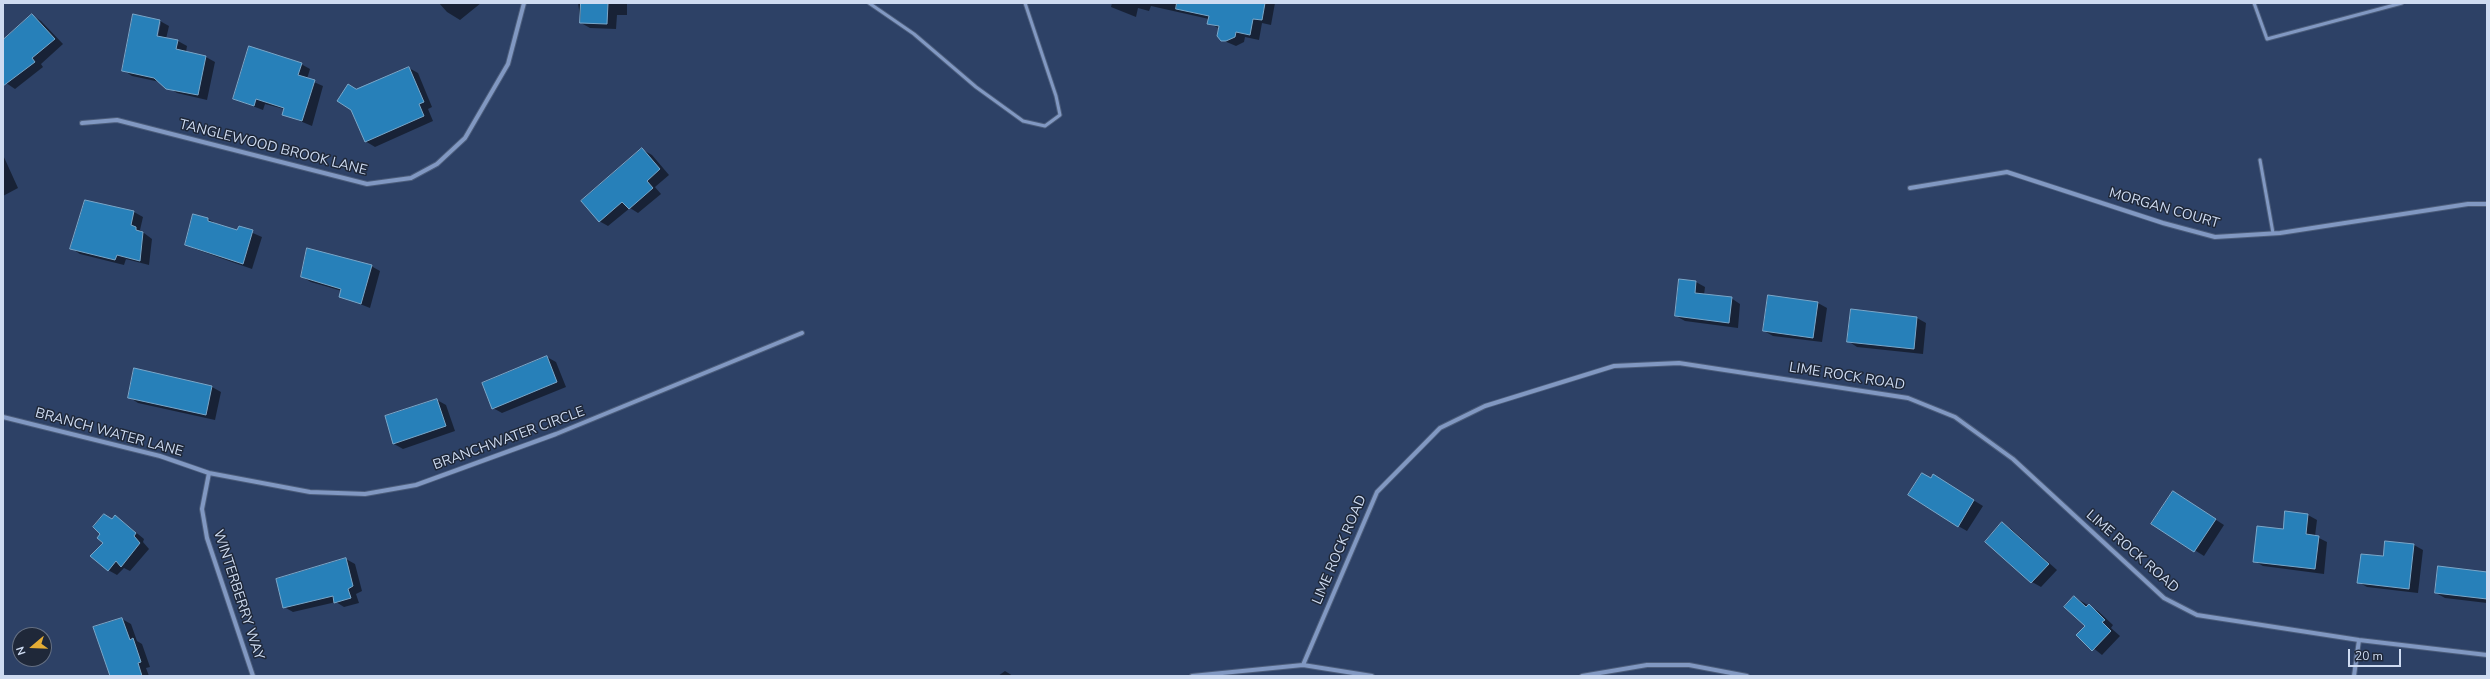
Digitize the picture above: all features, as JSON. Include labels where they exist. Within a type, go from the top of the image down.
[{"type":"street","name":"TANGLEWOOD BROOK LANE","points":[[82,123],[117,120],[368,184],[411,178],[437,164],[465,138],[508,64],[524,3]]},
{"type":"street","name":"MORGAN COURT","points":[[1910,188],[2007,172],[2163,223],[2215,237],[2273,233],[2468,204],[2487,204]]},
{"type":"street","name":"BRANCHWATER CIRCLE","points":[[209,473],[310,492],[365,494],[416,485],[556,434],[802,333]]},
{"type":"street","name":"LIME ROCK ROAD","points":[[1303,665],[1377,492],[1440,428],[1485,406],[1614,366],[1679,363],[1914,401],[1955,417],[2013,459],[2164,598],[2197,615],[2359,640],[2487,655]]},
{"type":"street","name":"BRANCH WATER LANE","points":[[3,417],[160,456],[209,473]]},
{"type":"street","name":"WINTERBERRY WAY","points":[[209,473],[202,509],[207,538],[253,676]]},
{"type":"street","points":[[2354,676],[2359,640]]},
{"type":"street","points":[[1192,676],[1303,665],[1372,676]]},
{"type":"street","points":[[1582,676],[1647,665],[1689,665],[1747,676]]},
{"type":"lane","points":[[869,3],[914,34],[976,87],[1024,121],[1045,126],[1060,115],[1056,96],[1025,3]]},
{"type":"lane","points":[[2254,3],[2267,39],[2402,3]]},
{"type":"lane","points":[[2260,160],[2273,233]]},
{"type":"building","points":[[581,3],[608,3],[607,24],[580,23]]},
{"type":"building","points":[[1177,3],[1265,3],[1262,20],[1253,19],[1250,35],[1236,32],[1235,37],[1226,41],[1221,41],[1217,36],[1219,26],[1207,24],[1209,16],[1176,9]]},
{"type":"building","points":[[32,14],[55,39],[32,58],[35,62],[3,86],[3,40]]},
{"type":"building","points":[[133,14],[160,20],[157,36],[178,40],[176,49],[206,56],[198,95],[166,89],[154,78],[122,71]]},
{"type":"building","points":[[249,46],[302,63],[298,75],[315,80],[302,121],[282,115],[284,108],[256,99],[254,106],[233,99]]},
{"type":"building","points":[[409,67],[424,102],[419,104],[424,116],[365,142],[351,110],[337,101],[348,84],[356,89]]},
{"type":"building","points":[[642,148],[660,169],[647,181],[653,188],[629,209],[622,202],[599,222],[581,201]]},
{"type":"building","points":[[85,200],[134,211],[131,225],[136,227],[136,230],[143,232],[140,261],[117,255],[115,260],[70,249]]},
{"type":"building","points":[[193,214],[208,218],[208,221],[237,230],[239,226],[253,230],[243,264],[185,245]]},
{"type":"building","points":[[307,248],[372,265],[361,304],[339,297],[341,289],[301,277]]},
{"type":"building","points":[[1679,279],[1696,281],[1695,293],[1732,297],[1729,323],[1675,316]]},
{"type":"building","points":[[1768,295],[1818,302],[1813,338],[1763,331]]},
{"type":"building","points":[[1851,309],[1917,317],[1914,349],[1847,342]]},
{"type":"building","points":[[547,356],[557,382],[492,409],[482,383]]},
{"type":"building","points":[[134,368],[212,386],[206,415],[128,398]]},
{"type":"building","points":[[437,399],[446,426],[393,444],[385,416]]},
{"type":"building","points":[[1922,473],[1931,478],[1933,474],[1974,500],[1958,527],[1908,495]]},
{"type":"building","points":[[2173,491],[2216,519],[2194,552],[2151,524]]},
{"type":"building","points":[[2285,511],[2308,514],[2306,534],[2319,536],[2315,569],[2253,562],[2257,526],[2283,529]]},
{"type":"building","points":[[104,514],[112,519],[115,515],[136,533],[134,536],[140,543],[121,567],[116,561],[108,571],[90,556],[103,543],[97,538],[100,534],[93,527]]},
{"type":"building","points":[[2002,522],[2049,564],[2031,583],[1985,542]]},
{"type":"building","points":[[2385,541],[2414,544],[2409,589],[2357,583],[2361,554],[2383,556]]},
{"type":"building","points":[[346,558],[353,586],[348,589],[351,598],[334,603],[333,596],[283,608],[276,579]]},
{"type":"building","points":[[2438,566],[2487,572],[2487,599],[2435,593]]},
{"type":"building","points":[[2074,596],[2086,607],[2089,604],[2105,620],[2102,622],[2111,631],[2092,651],[2076,635],[2085,626],[2064,607]]},
{"type":"building","points":[[122,618],[130,640],[133,638],[141,662],[138,663],[142,676],[110,676],[93,627]]}]
